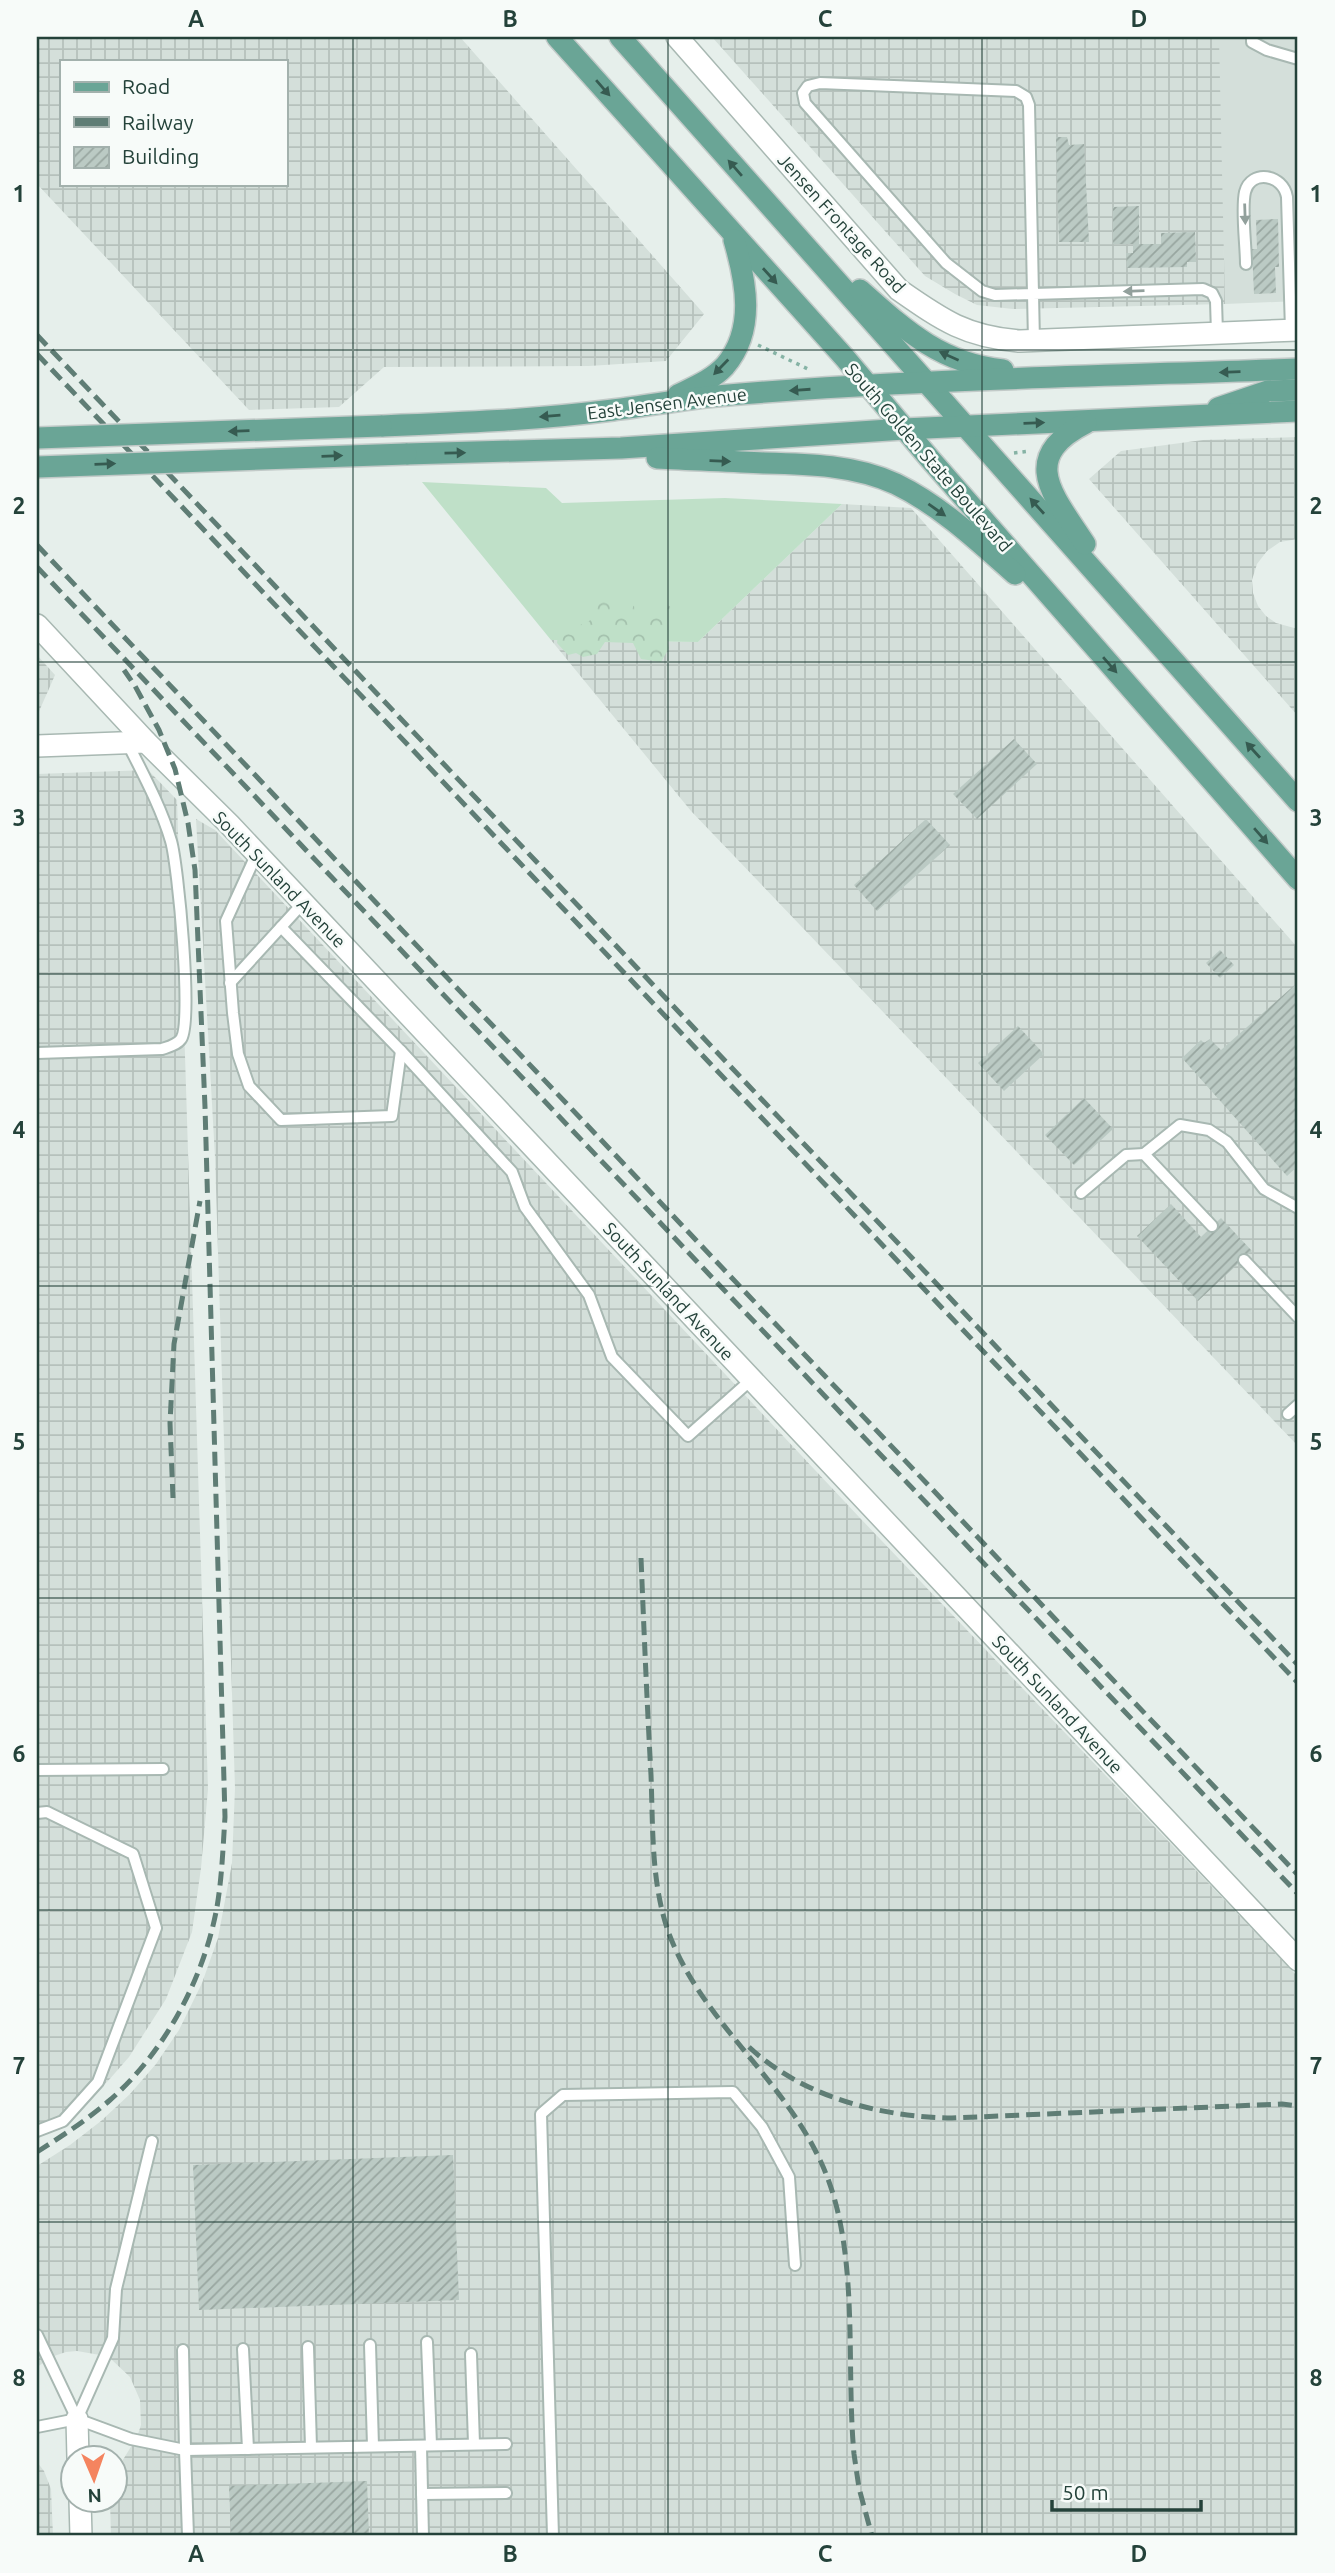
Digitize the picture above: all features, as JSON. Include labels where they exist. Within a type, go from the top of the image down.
[{"type":"main road","name":"South Golden State Boulevard","points":[[557,37],[869,386],[1078,629],[1298,878]]},
{"type":"main road","points":[[620,37],[1298,801]]},
{"type":"main road","points":[[769,206],[911,334],[940,352],[985,368],[1088,376]]},
{"type":"main road","points":[[665,401],[708,380],[724,367],[736,350],[743,331],[746,310],[742,266],[732,234]]},
{"type":"main road","name":"East Jensen Avenue","points":[[37,438],[380,426],[549,416],[717,396],[869,386],[1298,369]]},
{"type":"main road","points":[[1193,417],[1268,391],[1298,390]]},
{"type":"main road","name":"East Jensen Avenue","points":[[37,467],[505,453],[710,443],[905,429],[1298,411]]},
{"type":"main road","points":[[1090,421],[1059,440],[1052,449],[1048,462],[1049,485],[1122,601]]},
{"type":"main road","points":[[505,453],[810,464],[873,475],[911,492],[965,530],[1078,629]]},
{"type":"street","name":"Jensen Frontage Road","points":[[677,37],[899,290],[942,320],[972,334],[997,340],[1034,341],[1295,330]]},
{"type":"street","name":"South Sunland Avenue","points":[[37,625],[136,742],[257,853],[1298,1960]]},
{"type":"street","points":[[37,746],[136,742]]},
{"type":"street","points":[[77,2419],[78,2444]]},
{"type":"street","points":[[81,2514],[82,2536]]},
{"type":"lane","points":[[1252,37],[1252,42],[1267,50],[1298,59]]},
{"type":"lane","points":[[1034,341],[1033,294],[1029,105],[1026,97],[1016,91],[820,83],[808,86],[803,93],[805,103],[946,264],[982,291],[995,295],[1033,294],[1203,289],[1212,293],[1216,301],[1217,333]]},
{"type":"lane","points":[[1246,264],[1244,199],[1247,188],[1263,177],[1276,178],[1286,189],[1287,197],[1295,330]]},
{"type":"lane","points":[[37,1053],[162,1049],[174,1045],[182,1039],[184,1033],[186,1005],[174,854],[136,742]]},
{"type":"lane","points":[[257,853],[226,921],[238,1054],[249,1086],[281,1120],[392,1116],[401,1051]]},
{"type":"lane","points":[[230,983],[303,903]]},
{"type":"lane","points":[[281,927],[401,1051],[512,1172],[525,1207],[589,1295],[612,1357],[688,1436],[752,1379]]},
{"type":"lane","points":[[1081,1193],[1126,1155],[1144,1154],[1180,1125],[1209,1130],[1227,1142],[1264,1189],[1298,1208]]},
{"type":"lane","points":[[1144,1154],[1212,1226]]},
{"type":"lane","points":[[1244,1260],[1298,1317]]},
{"type":"lane","points":[[1288,1414],[1298,1405]]},
{"type":"lane","points":[[37,1770],[163,1769]]},
{"type":"lane","points":[[37,1813],[47,1812],[133,1854],[156,1928],[98,2082],[63,2121],[37,2131]]},
{"type":"lane","points":[[553,2536],[541,2114],[563,2095],[733,2092],[762,2127],[789,2177],[795,2265]]},
{"type":"lane","points":[[77,2419],[113,2339],[116,2289],[152,2141]]},
{"type":"lane","points":[[37,2335],[77,2419]]},
{"type":"lane","points":[[423,2536],[427,2342]]},
{"type":"lane","points":[[370,2344],[373,2446]]},
{"type":"lane","points":[[308,2347],[311,2447]]},
{"type":"lane","points":[[243,2349],[248,2449]]},
{"type":"lane","points":[[183,2350],[188,2536]]},
{"type":"lane","points":[[471,2354],[474,2444]]},
{"type":"lane","points":[[37,2427],[77,2419],[131,2439],[185,2450],[506,2444]]},
{"type":"lane","points":[[422,2494],[506,2493]]},
{"type":"path","points":[[753,343],[814,372]]},
{"type":"path","points":[[1015,446],[1018,451]]},
{"type":"path","points":[[1012,453],[1039,450]]},
{"type":"shaded area","points":[[37,37],[460,37],[704,314],[666,361],[589,366],[384,367],[339,407],[249,410],[37,184]]},
{"type":"shaded area","points":[[712,37],[1219,37],[1225,304],[1013,309],[977,305],[955,294],[925,276]]},
{"type":"shaded area","points":[[1216,37],[1298,37],[1298,301],[1225,304]]},
{"type":"shaded area","points":[[1298,437],[1298,539],[1280,542],[1267,551],[1257,564],[1252,580],[1258,606],[1266,616],[1276,623],[1298,629],[1298,716],[1089,479],[1121,451],[1203,440]]},
{"type":"shaded area","points":[[842,504],[911,508],[1298,948],[1298,1446],[691,811],[551,640],[698,642]]},
{"type":"shaded area","points":[[37,655],[55,675],[37,716]]},
{"type":"shaded area","points":[[148,770],[177,800],[208,1789],[192,1932],[166,1999],[129,2057],[108,2081],[71,2115],[37,2139],[37,774]]},
{"type":"shaded area","points":[[196,819],[215,830],[860,1518],[1298,1977],[1298,2536],[111,2536],[110,2514],[130,2514],[130,2448],[141,2425],[140,2400],[130,2377],[112,2360],[100,2355],[66,2352],[37,2367],[37,2166],[101,2121],[130,2094],[156,2064],[179,2030],[202,1983],[218,1938],[232,1863],[235,1788],[215,1157]]},
{"type":"shaded area","points":[[37,2462],[51,2489],[53,2536],[37,2536]]},
{"type":"green space","points":[[422,482],[546,488],[562,503],[725,498],[842,504],[698,642],[551,640]]},
{"type":"green space","points":[[611,595],[634,606],[636,619],[641,619],[649,606],[666,603],[678,614],[678,624],[665,632],[669,648],[661,662],[641,659],[633,643],[605,642],[597,654],[583,657],[576,653],[568,655],[557,643],[558,635],[572,635],[574,628],[593,619],[597,606]]},
{"type":"building","points":[[1056,137],[1067,137],[1069,145],[1084,144],[1089,242],[1059,242]]},
{"type":"building","points":[[1139,206],[1139,244],[1161,244],[1161,233],[1195,232],[1196,262],[1187,262],[1187,267],[1127,268],[1126,253],[1133,253],[1133,244],[1113,244],[1113,207]]},
{"type":"building","points":[[1278,219],[1279,267],[1275,267],[1276,293],[1254,294],[1252,249],[1257,249],[1256,220]]},
{"type":"building","points":[[1014,739],[1037,764],[977,819],[953,794]]},
{"type":"building","points":[[926,819],[950,845],[877,911],[854,885]]},
{"type":"building","points":[[1220,950],[1234,965],[1220,978],[1206,963]]},
{"type":"building","points":[[1298,982],[1298,1166],[1287,1176],[1182,1058],[1201,1040],[1204,1043],[1210,1039],[1221,1050]]},
{"type":"building","points":[[1018,1026],[1044,1054],[1004,1091],[978,1063]]},
{"type":"building","points":[[1084,1098],[1113,1129],[1074,1165],[1045,1135]]},
{"type":"building","points":[[1171,1204],[1201,1237],[1221,1218],[1252,1251],[1198,1301],[1137,1236]]},
{"type":"building","points":[[453,2155],[459,2300],[199,2310],[193,2165]]},
{"type":"building","points":[[367,2481],[369,2536],[231,2536],[229,2486]]},
{"type":"railway","points":[[37,335],[1298,1665]]},
{"type":"railway","points":[[37,354],[1298,1683]]},
{"type":"railway","points":[[37,545],[1298,1875]]},
{"type":"railway","points":[[37,567],[1298,1894]]},
{"type":"railway","points":[[37,2152],[110,2100],[130,2081],[165,2037],[192,1987],[211,1934],[220,1884],[225,1817],[205,1107],[195,870],[188,823],[175,769],[159,730],[124,670]]},
{"type":"railway","points":[[173,1498],[170,1423],[174,1344],[200,1201]]},
{"type":"railway","points":[[641,1558],[654,1852],[662,1909],[680,1959],[697,1988],[799,2123],[816,2152],[830,2186],[840,2222],[846,2260],[854,2454],[859,2488],[872,2536]]},
{"type":"railway","points":[[749,2047],[793,2079],[818,2091],[870,2108],[925,2117],[1282,2104],[1298,2106]]}]
